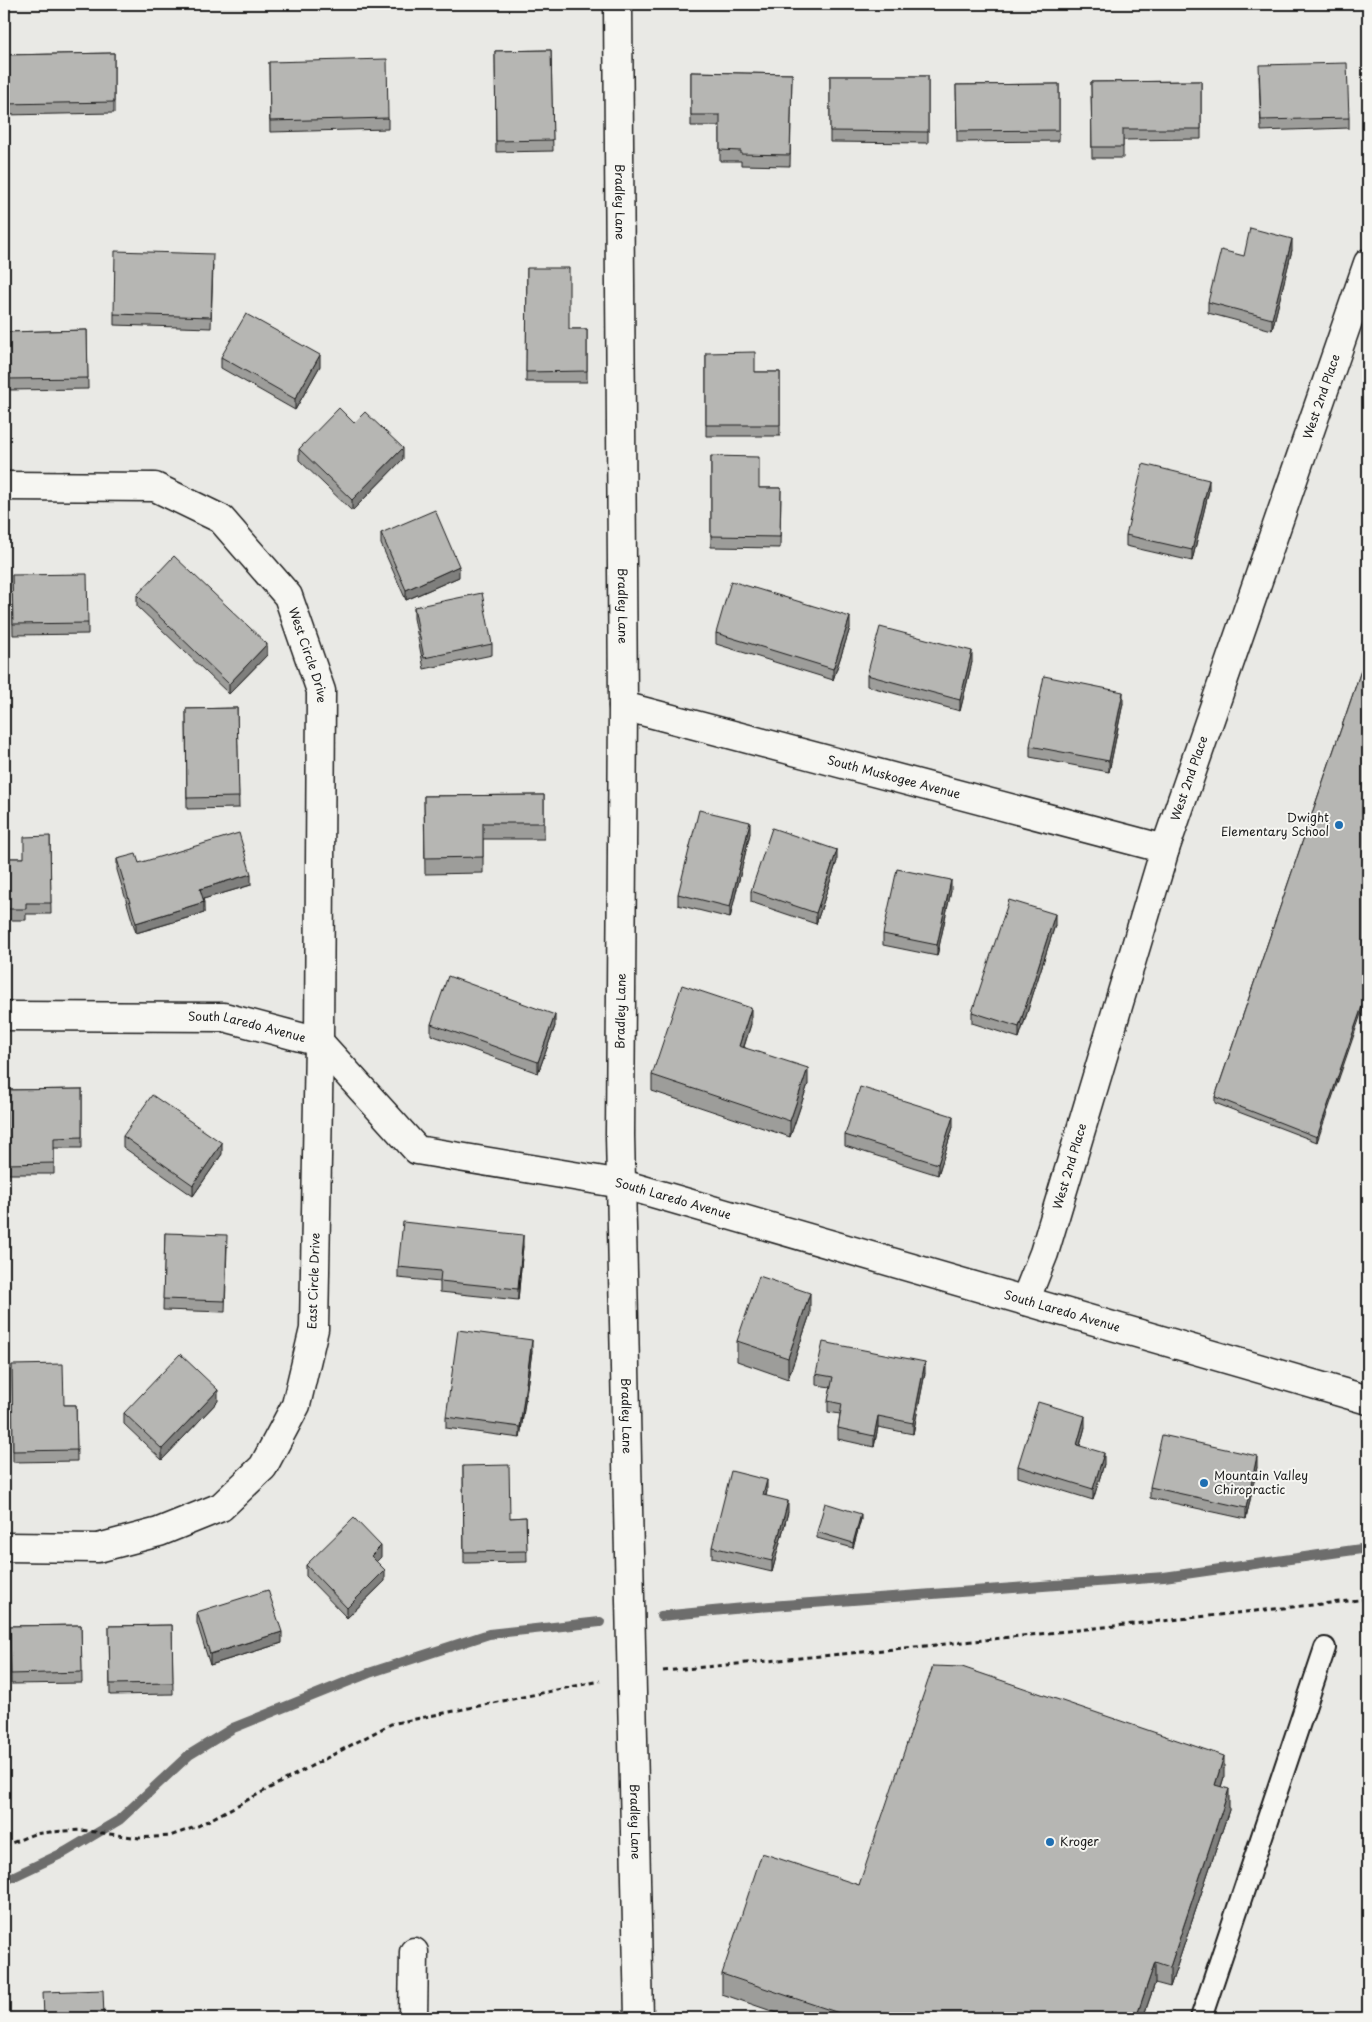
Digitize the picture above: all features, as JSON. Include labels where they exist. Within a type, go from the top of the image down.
[{"type":"street","name":"Bradley Lane","points":[[618,4],[624,706],[620,1135],[639,2018]]},
{"type":"street","name":"West 2nd Place","points":[[1024,1301],[1044,1253],[1165,849],[1368,263]]},
{"type":"street","name":"West Circle Drive","points":[[4,486],[154,487],[221,519],[288,596],[321,691],[319,1042]]},
{"type":"street","name":"South Muskogee Avenue","points":[[624,706],[1165,849]]},
{"type":"street","name":"South Laredo Avenue","points":[[4,1016],[224,1017],[319,1042],[417,1150],[622,1184],[1368,1400]]},
{"type":"street","name":"East Circle Drive","points":[[4,1547],[98,1548],[159,1532],[221,1507],[263,1466],[296,1405],[314,1330],[319,1042]]},
{"type":"street","points":[[413,2018],[414,1952]]},
{"type":"lane","points":[[1201,2018],[1324,1648]]},
{"type":"path","points":[[4,1846],[34,1834],[81,1830],[139,1838],[170,1836],[198,1826],[390,1724],[541,1692],[702,1666],[936,1645],[1368,1599]]},
{"type":"building","points":[[551,50],[553,140],[496,141],[495,51]]},
{"type":"building","points":[[114,53],[114,102],[4,104],[4,55]]},
{"type":"building","points":[[387,59],[388,118],[270,121],[269,62]]},
{"type":"building","points":[[1347,63],[1349,118],[1261,120],[1259,65]]},
{"type":"building","points":[[691,72],[792,74],[790,155],[741,154],[741,151],[720,150],[720,115],[691,115]]},
{"type":"building","points":[[830,76],[928,76],[928,132],[830,131]]},
{"type":"building","points":[[1201,81],[1201,129],[1123,129],[1123,147],[1092,147],[1091,82]]},
{"type":"building","points":[[1059,84],[1059,130],[957,131],[956,85]]},
{"type":"building","points":[[1250,228],[1292,239],[1272,319],[1208,302],[1221,250],[1244,256]]},
{"type":"building","points":[[115,251],[213,254],[211,317],[114,314]]},
{"type":"building","points":[[527,268],[569,268],[569,329],[587,329],[587,371],[526,372]]},
{"type":"building","points":[[246,314],[320,355],[295,399],[221,357]]},
{"type":"building","points":[[87,330],[88,378],[7,379],[6,332]]},
{"type":"building","points":[[755,352],[755,372],[780,372],[780,425],[706,425],[706,353]]},
{"type":"building","points":[[339,408],[354,423],[365,412],[403,448],[352,500],[299,449]]},
{"type":"building","points":[[711,456],[759,457],[759,488],[781,488],[780,537],[711,536]]},
{"type":"building","points":[[1143,464],[1209,480],[1192,550],[1126,535]]},
{"type":"building","points":[[435,510],[459,566],[406,590],[381,533]]},
{"type":"building","points":[[174,556],[267,644],[229,684],[137,595]]},
{"type":"building","points":[[87,574],[88,623],[13,624],[12,575]]},
{"type":"building","points":[[731,581],[850,617],[833,669],[716,633]]},
{"type":"building","points":[[482,593],[492,644],[424,658],[414,607]]},
{"type":"building","points":[[880,627],[972,651],[960,700],[867,675]]},
{"type":"building","name":"Dwight Elementary School","points":[[1368,650],[1368,989],[1317,1137],[1215,1097]]},
{"type":"building","points":[[1044,676],[1123,692],[1109,761],[1030,746]]},
{"type":"building","points":[[237,708],[239,797],[187,798],[186,709]]},
{"type":"building","points":[[544,795],[544,823],[483,823],[483,857],[425,858],[424,796]]},
{"type":"building","points":[[699,810],[750,822],[730,907],[678,894]]},
{"type":"building","points":[[772,828],[837,850],[816,913],[751,891]]},
{"type":"building","points":[[239,833],[251,874],[200,889],[204,902],[136,923],[117,859],[136,854],[139,863]]},
{"type":"building","points":[[50,836],[51,903],[26,903],[26,909],[4,909],[4,858],[24,858],[24,837]]},
{"type":"building","points":[[897,869],[951,880],[937,945],[883,934]]},
{"type":"building","points":[[1009,900],[1055,914],[1019,1027],[972,1012]]},
{"type":"building","points":[[448,976],[555,1015],[538,1062],[431,1024]]},
{"type":"building","points":[[682,985],[751,1008],[739,1046],[808,1068],[790,1121],[652,1075]]},
{"type":"building","points":[[860,1087],[953,1116],[938,1164],[845,1135]]},
{"type":"building","points":[[82,1089],[82,1137],[54,1138],[54,1163],[7,1164],[6,1090]]},
{"type":"building","points":[[152,1095],[222,1143],[193,1185],[123,1136]]},
{"type":"building","points":[[403,1222],[523,1235],[518,1289],[440,1281],[441,1271],[398,1267]]},
{"type":"building","points":[[165,1233],[227,1235],[225,1301],[163,1299]]},
{"type":"building","points":[[759,1276],[810,1293],[788,1358],[737,1341]]},
{"type":"building","points":[[458,1330],[532,1340],[520,1427],[446,1417]]},
{"type":"building","points":[[823,1342],[925,1362],[913,1423],[878,1416],[874,1436],[838,1428],[842,1404],[828,1401],[833,1377],[816,1374]]},
{"type":"building","points":[[180,1354],[218,1390],[162,1449],[124,1413]]},
{"type":"building","points":[[63,1364],[64,1405],[76,1405],[77,1450],[13,1451],[12,1365]]},
{"type":"building","points":[[1038,1402],[1085,1416],[1077,1445],[1104,1453],[1093,1489],[1018,1466]]},
{"type":"building","name":"Mountain Valley Chiropractic","points":[[1162,1435],[1257,1456],[1246,1508],[1150,1487]]},
{"type":"building","points":[[509,1465],[510,1518],[526,1517],[527,1551],[464,1552],[463,1466]]},
{"type":"building","points":[[731,1471],[767,1480],[763,1495],[788,1501],[772,1561],[712,1547]]},
{"type":"building","points":[[825,1503],[861,1514],[853,1543],[817,1532]]},
{"type":"building","points":[[354,1518],[381,1546],[371,1556],[385,1570],[347,1608],[306,1565]]},
{"type":"building","points":[[268,1590],[282,1632],[210,1654],[197,1612]]},
{"type":"building","points":[[81,1625],[82,1672],[11,1674],[10,1626]]},
{"type":"building","points":[[172,1625],[173,1683],[110,1684],[109,1626]]},
{"type":"building","name":"Kroger","points":[[933,1666],[962,1667],[1224,1756],[1215,1785],[1229,1789],[1170,1967],[1155,1962],[1136,2018],[854,2018],[722,1974],[762,1853],[859,1885]]},
{"type":"building","points":[[103,1990],[104,2018],[44,2018],[43,1992]]},
{"type":"waterway","points":[[661,1616],[744,1608],[1164,1577],[1368,1548]]},
{"type":"waterway","points":[[4,1881],[65,1852],[119,1820],[189,1755],[233,1728],[369,1673],[489,1634],[600,1622]]},
{"type":"place","name":"Dwight Elementary School","points":[[1339,825]]},
{"type":"place","name":"Mountain Valley Chiropractic","points":[[1204,1483]]},
{"type":"place","name":"Kroger","points":[[1050,1842]]}]
